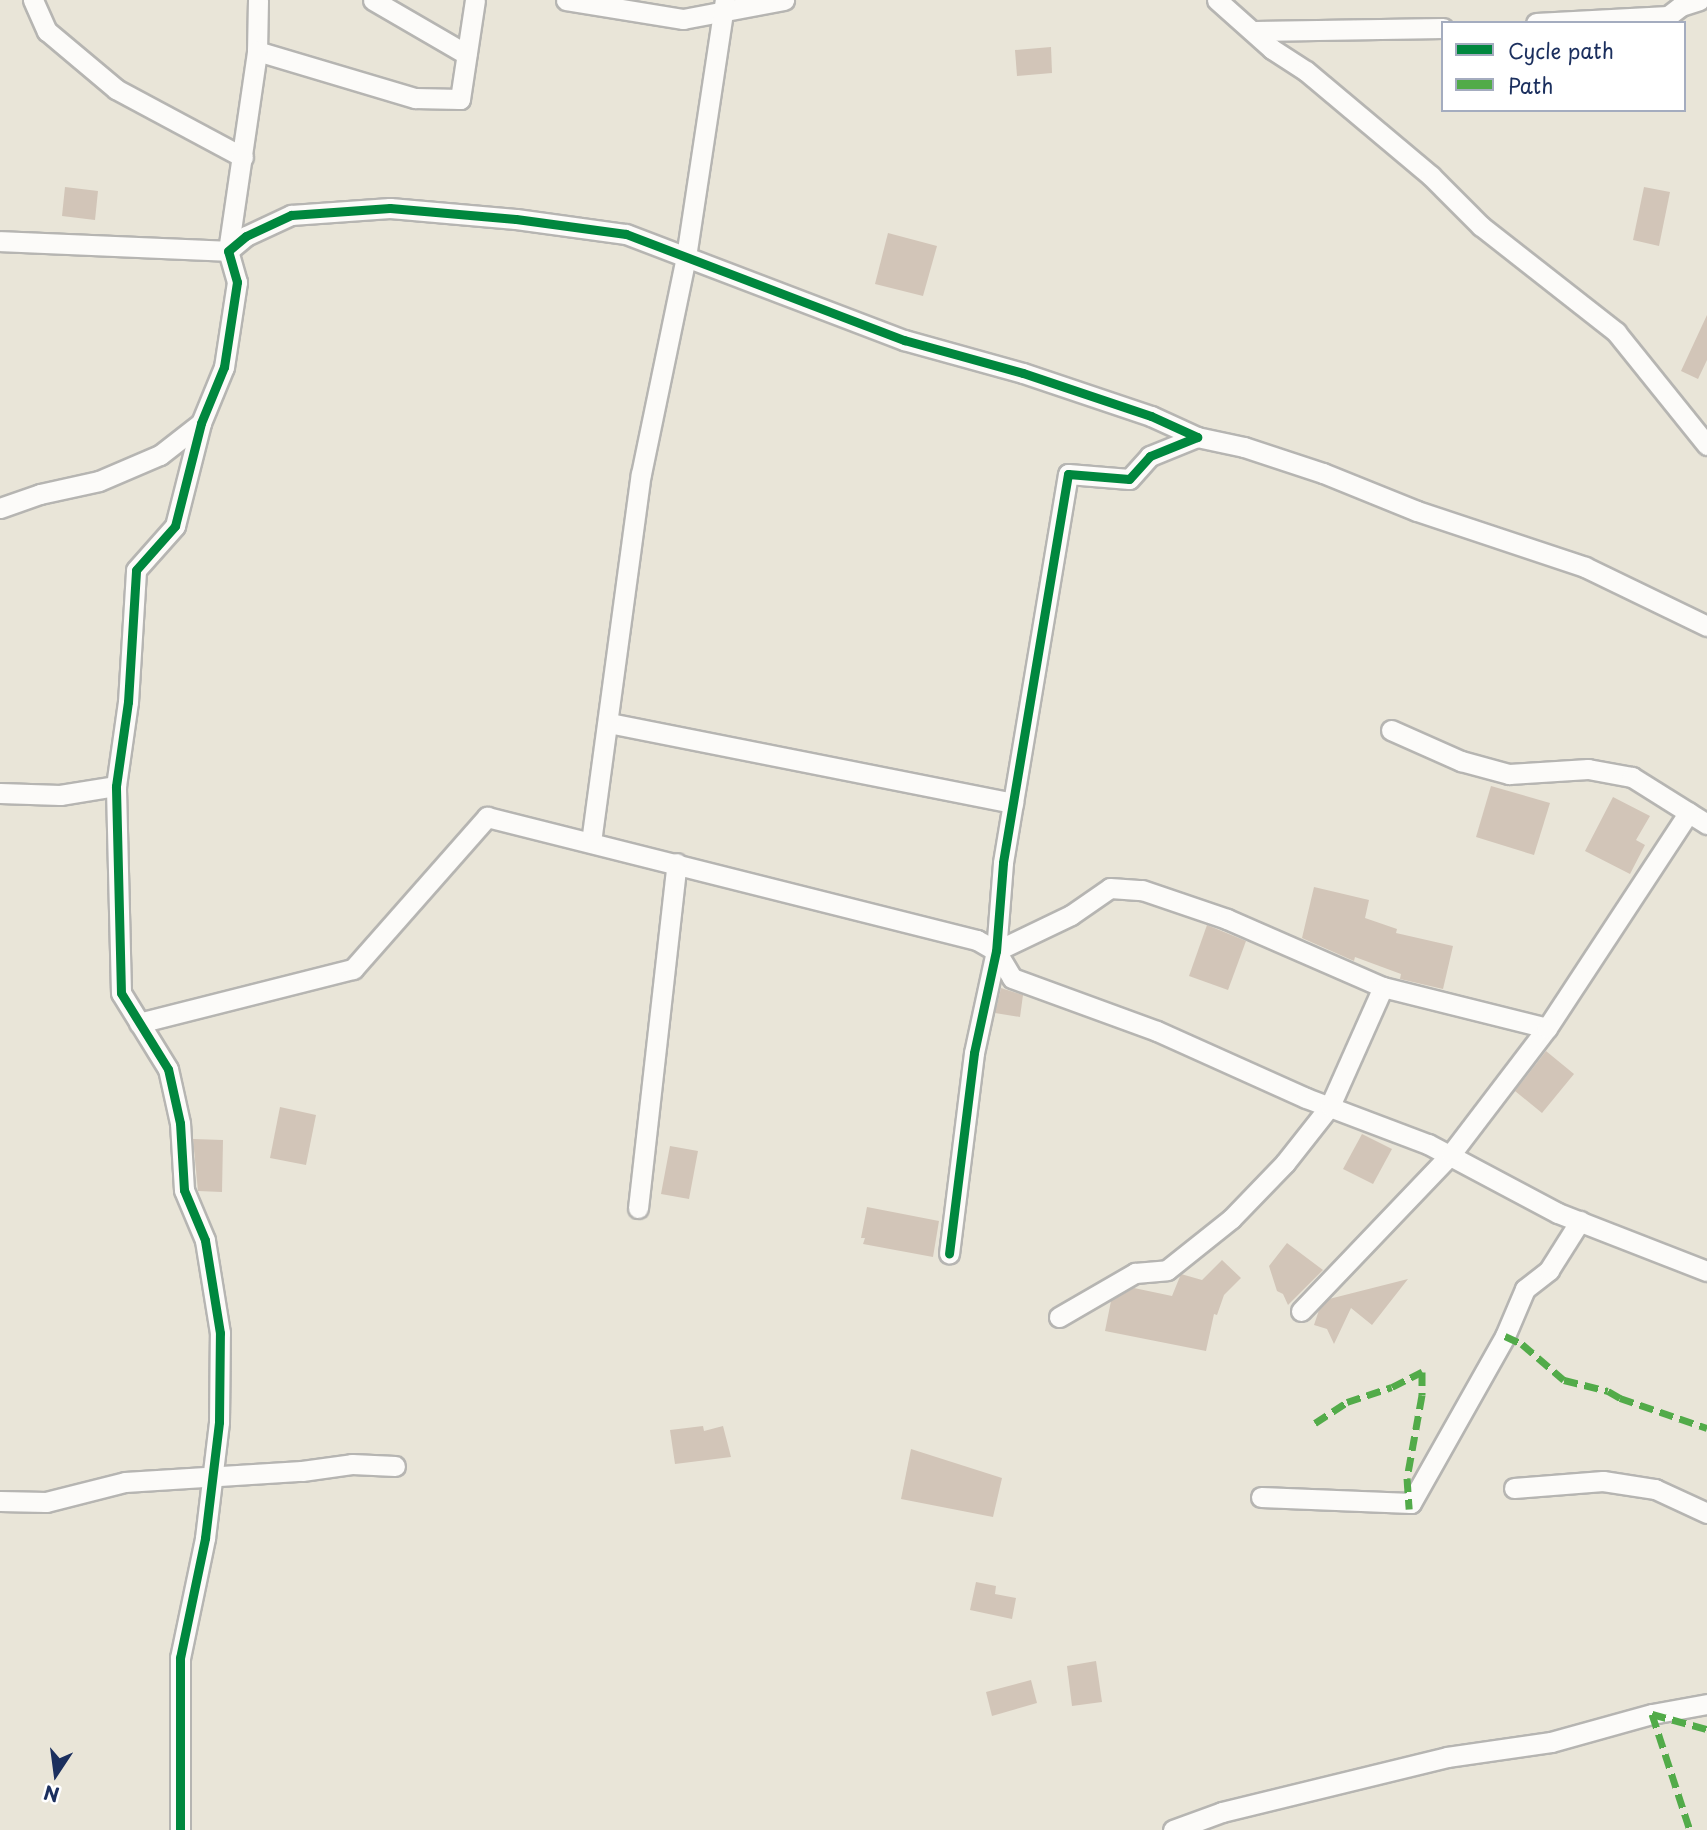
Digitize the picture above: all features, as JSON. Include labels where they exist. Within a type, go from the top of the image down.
[{"type":"street","points":[[33,0],[47,31],[116,89],[243,157]]},
{"type":"street","points":[[180,1830],[180,1658],[205,1538],[219,1422],[220,1333],[205,1240],[184,1190],[180,1122],[168,1069],[121,993],[116,786],[128,702],[135,570],[175,526],[201,423],[226,355],[237,282],[228,251],[257,51],[258,0]]},
{"type":"street","points":[[373,0],[466,54]]},
{"type":"street","points":[[257,51],[415,98],[460,99],[475,0]]},
{"type":"street","points":[[566,0],[683,19],[784,0]]},
{"type":"street","points":[[591,842],[641,474],[686,257],[725,0]]},
{"type":"street","points":[[1217,0],[1255,30],[1272,49],[1306,71],[1431,176],[1481,226],[1616,332],[1707,445]]},
{"type":"street","points":[[1574,21],[1668,16],[1681,6],[1699,0]]},
{"type":"street","points":[[1255,30],[1441,28]]},
{"type":"street","points":[[0,242],[228,251],[246,236],[291,215],[390,208],[516,219],[625,234],[904,340],[1049,382],[1152,416],[1197,437],[1244,447],[1323,473],[1417,511],[1586,567],[1707,626]]},
{"type":"street","points":[[0,508],[40,494],[99,481],[160,455],[201,423]]},
{"type":"street","points":[[948,1253],[974,1053],[996,951],[1003,863],[1068,474],[1129,479],[1150,456],[1197,437]]},
{"type":"street","points":[[609,723],[1013,803]]},
{"type":"street","points":[[1391,730],[1461,761],[1508,774],[1588,769],[1632,777],[1707,824]]},
{"type":"street","points":[[0,793],[60,794],[116,786]]},
{"type":"street","points":[[1301,1311],[1451,1154],[1547,1028],[1689,812]]},
{"type":"street","points":[[139,1023],[353,970],[487,817],[977,940],[996,951],[1012,978],[1157,1031],[1330,1106],[1451,1154],[1468,1167],[1558,1213],[1707,1271]]},
{"type":"street","points":[[638,1208],[677,863]]},
{"type":"street","points":[[996,951],[1071,915],[1110,888],[1142,890],[1227,919],[1383,987],[1547,1028]]},
{"type":"street","points":[[1059,1317],[1135,1273],[1167,1270],[1231,1219],[1285,1163],[1330,1106],[1383,987]]},
{"type":"street","points":[[1261,1497],[1410,1503],[1505,1336],[1525,1289],[1549,1270],[1580,1221]]},
{"type":"street","points":[[0,1501],[46,1502],[125,1482],[302,1471],[352,1464],[395,1466]]},
{"type":"street","points":[[1514,1488],[1603,1481],[1655,1489],[1707,1514]]},
{"type":"street","points":[[1173,1830],[1222,1812],[1447,1757],[1551,1742],[1653,1714],[1707,1704]]},
{"type":"building","points":[[1051,47],[1052,73],[1017,76],[1015,50]]},
{"type":"building","points":[[65,187],[98,191],[95,220],[62,216]]},
{"type":"building","points":[[1644,187],[1670,192],[1659,246],[1633,240]]},
{"type":"building","points":[[888,233],[937,246],[923,296],[875,284]]},
{"type":"building","points":[[1707,315],[1707,360],[1698,379],[1681,371]]},
{"type":"building","points":[[1491,786],[1550,803],[1534,855],[1476,837]]},
{"type":"building","points":[[1613,797],[1650,816],[1636,840],[1645,845],[1630,874],[1585,851]]},
{"type":"building","points":[[1314,887],[1369,900],[1365,918],[1397,929],[1396,933],[1453,946],[1443,989],[1400,979],[1401,974],[1355,957],[1354,961],[1302,938]]},
{"type":"building","points":[[1207,925],[1246,941],[1228,990],[1189,976]]},
{"type":"building","points":[[1001,988],[1023,995],[1020,1017],[995,1013]]},
{"type":"building","points":[[1546,1051],[1574,1074],[1542,1113],[1515,1091]]},
{"type":"building","points":[[280,1107],[316,1115],[306,1165],[270,1158]]},
{"type":"building","points":[[1362,1134],[1392,1149],[1373,1184],[1343,1169]]},
{"type":"building","points":[[193,1139],[223,1140],[222,1192],[198,1191]]},
{"type":"building","points":[[670,1146],[698,1151],[689,1199],[661,1194]]},
{"type":"building","points":[[867,1207],[939,1221],[933,1257],[863,1244],[865,1238],[861,1238]]},
{"type":"building","points":[[1287,1243],[1323,1270],[1288,1305],[1283,1294],[1277,1291],[1269,1266]]},
{"type":"building","points":[[1222,1260],[1241,1278],[1224,1295],[1217,1315],[1214,1314],[1206,1351],[1105,1331],[1111,1301],[1134,1288],[1172,1296],[1181,1274],[1202,1280]]},
{"type":"building","points":[[1408,1279],[1372,1325],[1351,1308],[1334,1344],[1327,1329],[1314,1325],[1319,1310],[1329,1299]]},
{"type":"building","points":[[703,1426],[704,1431],[723,1426],[731,1457],[675,1464],[670,1430]]},
{"type":"building","points":[[911,1449],[1002,1478],[993,1517],[901,1499]]},
{"type":"building","points":[[976,1582],[996,1586],[995,1594],[1016,1598],[1012,1619],[970,1610]]},
{"type":"building","points":[[1096,1661],[1102,1702],[1072,1706],[1067,1666]]},
{"type":"building","points":[[1031,1680],[1037,1703],[992,1716],[986,1692]]},
{"type":"marked path","points":[[1505,1336],[1522,1344],[1564,1380],[1608,1391],[1620,1398],[1707,1428]]},
{"type":"marked path","points":[[1315,1423],[1347,1402],[1392,1387],[1422,1372],[1422,1395],[1407,1478],[1409,1509]]},
{"type":"marked path","points":[[1652,1714],[1690,1830]]},
{"type":"marked path","points":[[1652,1714],[1707,1729]]},
{"type":"cycle path","points":[[180,1830],[180,1658],[205,1538],[219,1422],[220,1333],[205,1240],[184,1190],[180,1123],[168,1069],[121,993],[116,786],[128,702],[136,570],[175,526],[201,423],[224,367],[237,282],[228,251],[246,236],[291,215],[390,208],[516,219],[626,234],[904,340],[1023,373],[1151,416],[1197,437],[1150,456],[1129,479],[1068,474],[1003,863],[996,951],[974,1053],[949,1253]]}]
